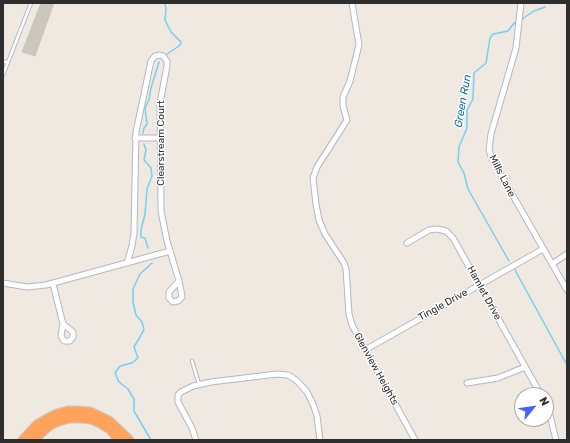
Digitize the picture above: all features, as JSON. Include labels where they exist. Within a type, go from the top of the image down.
[{"type":"highway","points":[[23,440],[37,425],[47,419],[68,411],[79,411],[90,412],[110,421],[129,440]]},
{"type":"highway","points":[[34,440],[50,425],[59,420],[70,418],[90,419],[100,423],[110,429],[119,440]]},
{"type":"street","name":"Glenview Heights","points":[[352,3],[359,45],[350,81],[343,97],[343,106],[347,120],[325,153],[313,178],[319,220],[331,246],[344,263],[347,276],[349,314],[354,330],[415,440]]},
{"type":"street","name":"Mills Lane","points":[[522,3],[516,48],[490,134],[489,150],[492,159],[567,290]]},
{"type":"street","name":"Clearstream Court","points":[[127,263],[134,233],[136,138],[151,61],[155,56],[160,55],[167,61],[168,66],[161,97],[160,211],[179,281]]},
{"type":"street","points":[[136,138],[160,138]]},
{"type":"street","name":"Hamlet Drive","points":[[407,243],[433,229],[446,231],[459,248],[536,387]]},
{"type":"street","name":"Tingle Drive","points":[[365,350],[543,249]]},
{"type":"street","points":[[3,283],[28,287],[53,284],[170,251]]},
{"type":"street","points":[[552,264],[567,254]]},
{"type":"street","points":[[53,284],[63,324]]},
{"type":"street","points":[[466,383],[498,378],[525,367]]},
{"type":"street","points":[[196,440],[178,399],[178,395],[184,390],[199,384],[277,374],[288,375],[302,386],[313,404],[317,416],[320,440]]},
{"type":"street","points":[[553,427],[556,440]]},
{"type":"lane","points":[[3,75],[31,3]]},
{"type":"lane","points":[[3,61],[8,63]]},
{"type":"lane","points":[[192,362],[199,384]]},
{"type":"building","points":[[41,3],[54,3],[35,56],[22,52]]},
{"type":"waterway","points":[[165,3],[165,20],[171,32],[181,42],[180,45],[167,54]]},
{"type":"waterway","name":"Green Run","points":[[522,19],[534,11],[545,7]]},
{"type":"waterway","name":"Green Run","points":[[509,261],[468,189],[464,173],[458,162],[459,147],[467,128],[467,110],[473,99],[474,73],[486,63],[490,38],[493,34],[508,31],[515,22]]},
{"type":"waterway","points":[[143,133],[147,124],[145,108],[149,100],[159,62]]},
{"type":"waterway","points":[[144,144],[146,150],[144,160],[151,168],[152,176],[147,189],[145,214],[141,230],[141,237],[145,238],[148,248]]},
{"type":"waterway","points":[[151,440],[134,411],[134,399],[128,389],[119,382],[115,373],[120,366],[132,363],[138,358],[134,347],[144,330],[142,322],[136,315],[133,302],[133,289],[140,274],[152,263]]},
{"type":"waterway","name":"Green Run","points":[[515,270],[567,365]]}]
